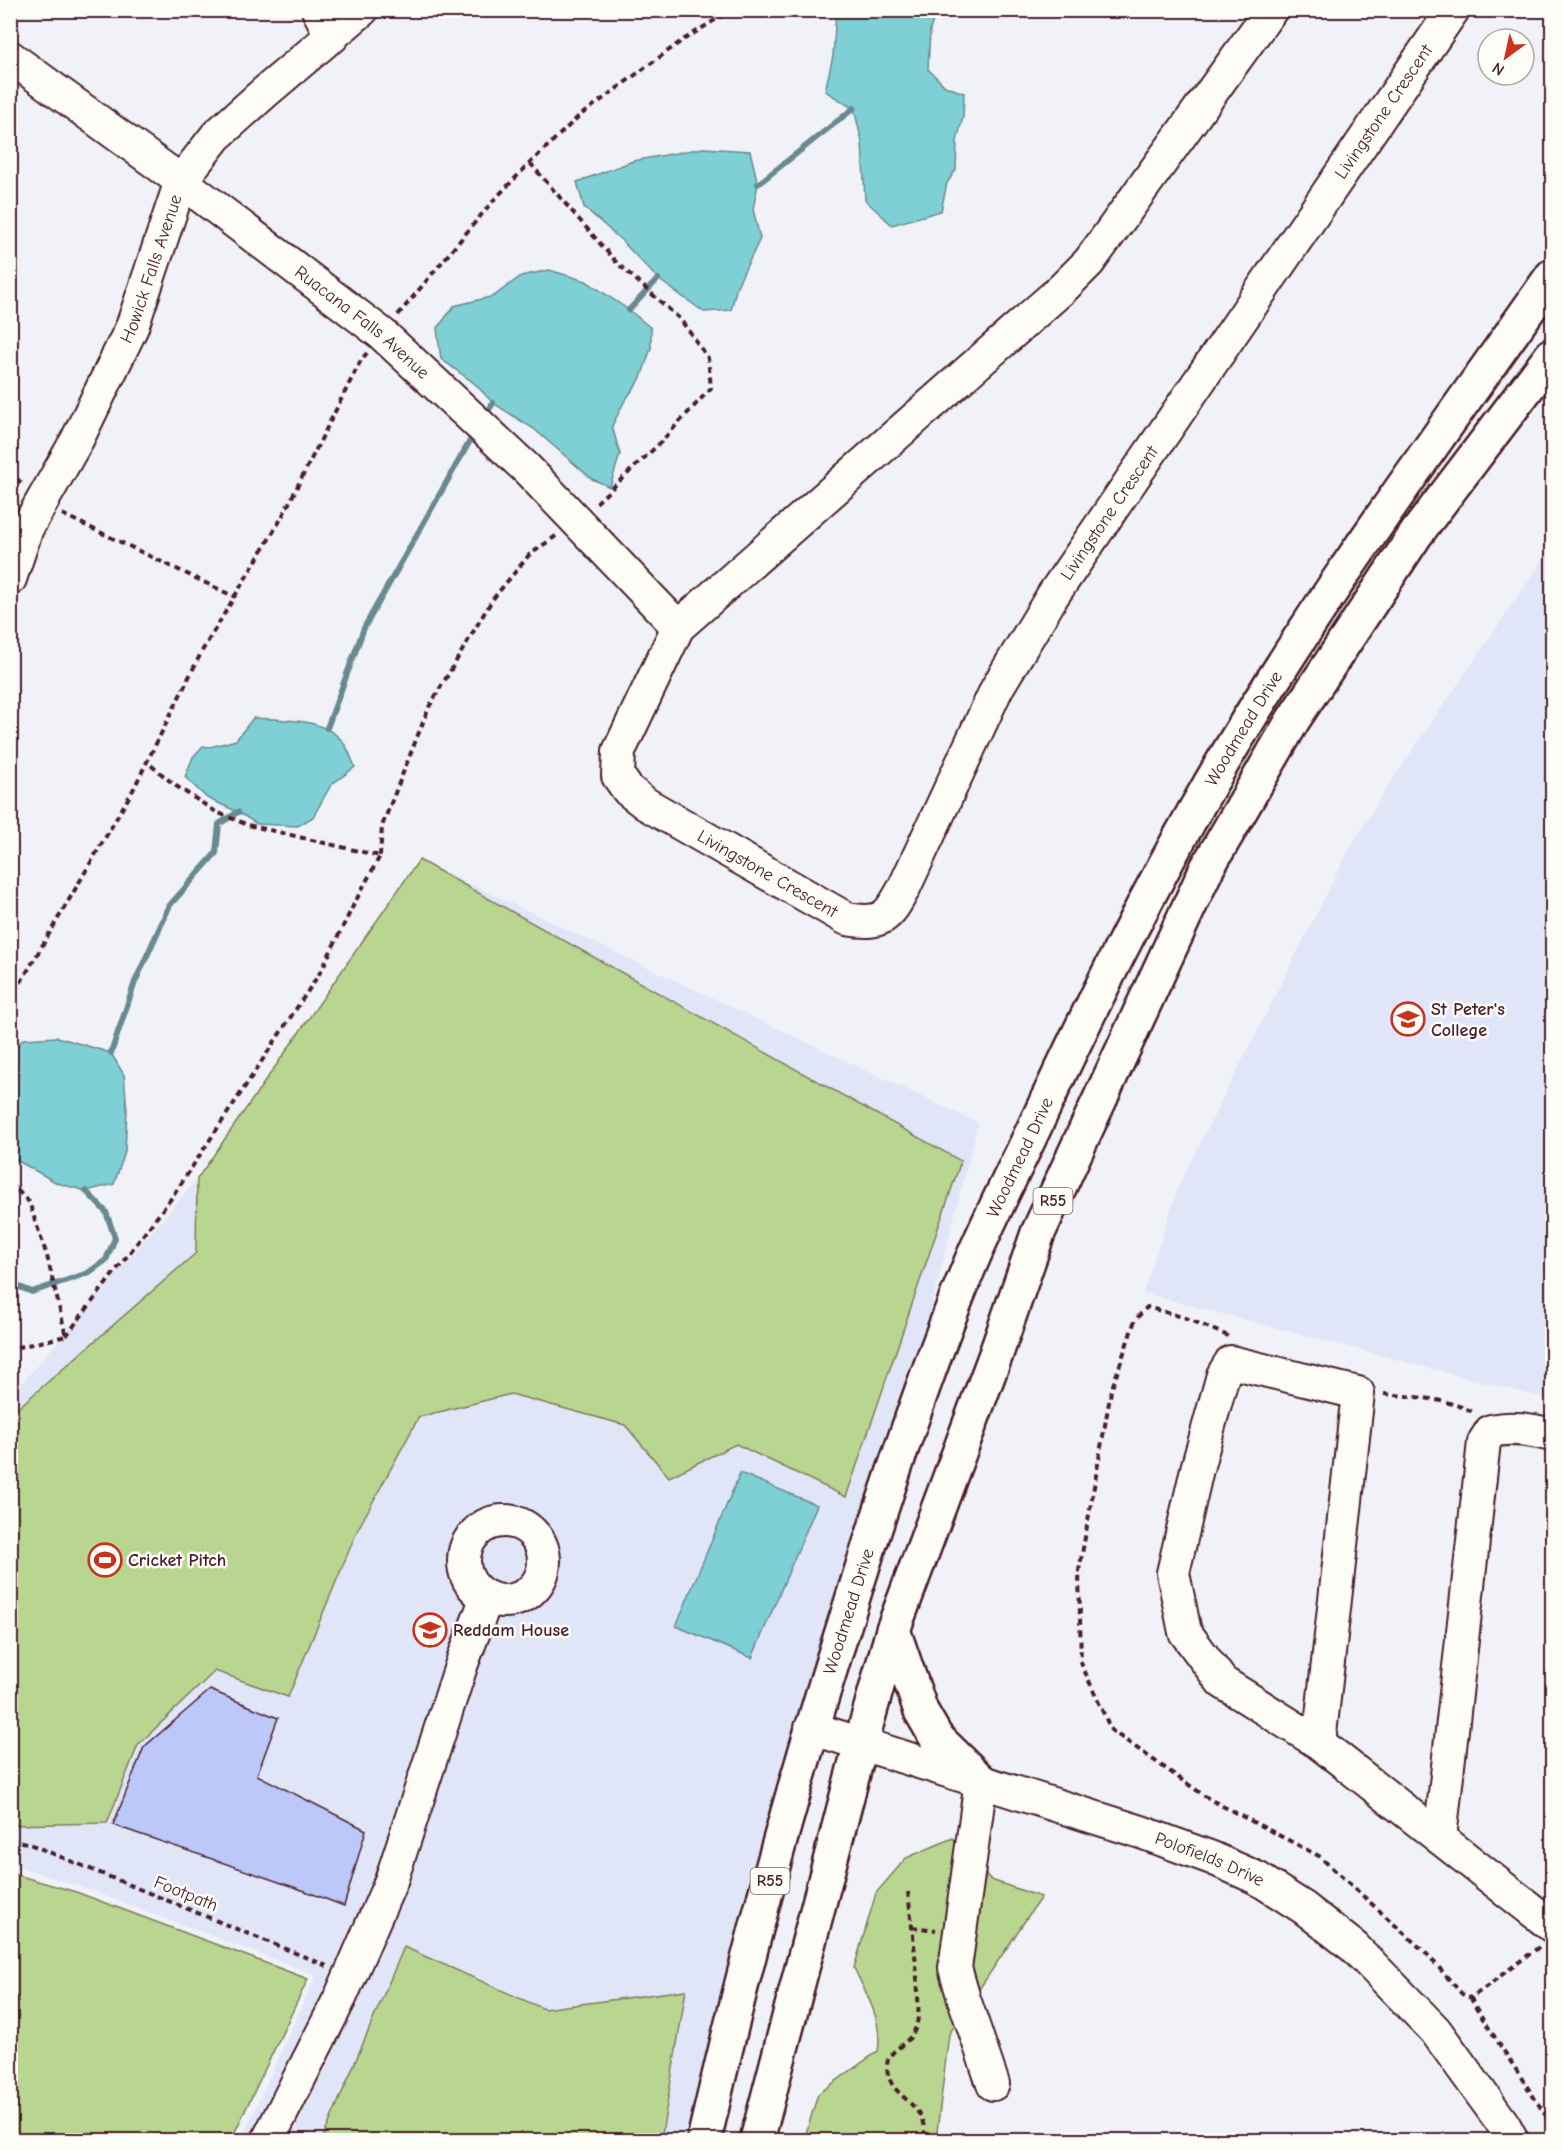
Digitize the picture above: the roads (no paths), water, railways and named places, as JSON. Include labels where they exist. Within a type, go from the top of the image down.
[{"type":"main road","name":"Woodmead Drive","points":[[704,2140],[728,2035],[811,1728],[898,1455],[971,1264],[1082,1026],[1145,899],[1212,780],[1291,651],[1552,276]]},
{"type":"main road","name":"Woodmead Drive","points":[[757,2140],[861,1743],[893,1630],[996,1354],[1038,1233],[1207,868],[1293,720],[1416,534],[1552,355]]},
{"type":"main road","points":[[893,1630],[921,1710],[936,1737],[981,1781]]},
{"type":"street","name":"Howick Falls Avenue","points":[[10,579],[26,516],[77,440],[132,327],[181,181],[216,136],[264,93],[325,24],[362,10]]},
{"type":"street","name":"Livingstone Crescent","points":[[1271,10],[1089,262],[1062,289],[678,627],[619,751],[618,776],[628,789],[646,804],[847,919],[866,922],[881,919],[895,905],[904,888],[997,688],[1053,595],[1453,10]]},
{"type":"street","name":"Ruacana Falls Avenue","points":[[10,57],[181,181],[382,334],[527,470],[678,627]]},
{"type":"street","points":[[1319,1743],[1358,1393],[1231,1362],[1223,1375],[1197,1469],[1173,1573],[1185,1632],[1222,1682],[1319,1743],[1440,1838],[1548,1934]]},
{"type":"street","points":[[1440,1838],[1484,1442],[1491,1431],[1503,1428],[1534,1430],[1552,1435]]},
{"type":"street","points":[[268,2140],[341,1996],[391,1881],[462,1664],[487,1597]]},
{"type":"street","name":"Polofields Drive","points":[[811,1728],[1141,1832],[1212,1858],[1257,1878],[1304,1908],[1353,1947],[1435,2030],[1504,2125],[1512,2140]]},
{"type":"street","points":[[981,1781],[955,1968],[993,2084]]},
{"type":"water","points":[[836,11],[936,11],[930,30],[928,69],[945,86],[964,93],[963,117],[957,141],[956,170],[947,183],[941,211],[892,225],[865,200],[862,142],[854,109],[825,91],[833,56]]},
{"type":"water","points":[[703,148],[750,151],[758,184],[753,209],[760,239],[737,286],[731,310],[704,312],[658,279],[621,240],[584,207],[577,182],[633,161]]},
{"type":"water","points":[[549,270],[586,281],[651,328],[651,348],[641,378],[624,402],[612,426],[620,454],[610,487],[592,479],[534,429],[493,403],[474,383],[441,359],[437,329],[454,306],[494,296],[521,276]]},
{"type":"water","points":[[253,718],[290,720],[327,729],[345,745],[355,767],[331,785],[313,817],[298,826],[257,824],[238,812],[207,798],[185,777],[193,757],[203,746],[210,747],[236,740]]},
{"type":"water","points":[[57,1037],[111,1053],[124,1075],[127,1110],[125,1152],[114,1184],[86,1191],[57,1183],[11,1157],[11,1053],[23,1039]]},
{"type":"water","points":[[740,1473],[817,1505],[752,1658],[676,1626]]},
{"type":"waterway","points":[[758,184],[854,108]]},
{"type":"waterway","points":[[629,310],[658,279]]},
{"type":"waterway","points":[[484,418],[493,403]]},
{"type":"waterway","points":[[327,728],[364,628],[475,432]]},
{"type":"waterway","points":[[111,1053],[135,982],[170,905],[216,853],[219,824],[238,812]]},
{"type":"waterway","points":[[10,1283],[32,1292],[88,1273],[106,1260],[115,1238],[106,1212],[86,1191]]},
{"type":"place","name":"St Peter's College","points":[[1408,1019]]},
{"type":"place","name":"Cricket Pitch","points":[[105,1560]]},
{"type":"place","name":"Reddam House","points":[[430,1630]]}]
